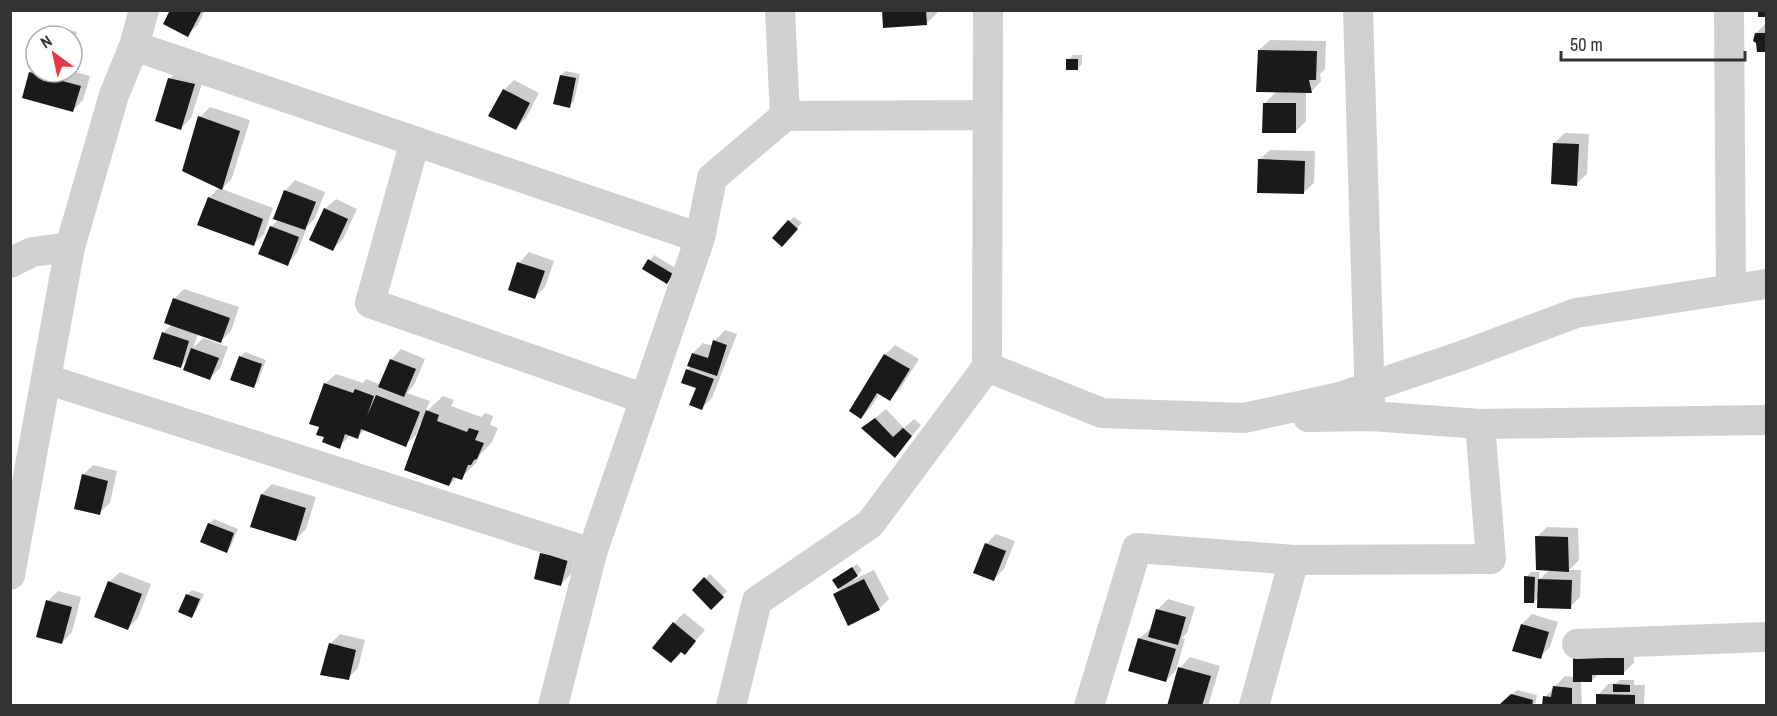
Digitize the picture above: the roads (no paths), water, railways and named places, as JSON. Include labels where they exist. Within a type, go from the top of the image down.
[{"type":"street","points":[[10,575],[70,247],[114,95],[134,46],[144,10]]},
{"type":"street","points":[[780,10],[785,117]]},
{"type":"street","points":[[731,705],[757,601],[870,524],[987,367],[988,10]]},
{"type":"street","points":[[1358,10],[1371,416]]},
{"type":"street","points":[[1729,10],[1731,290]]},
{"type":"street","points":[[134,46],[700,238]]},
{"type":"street","points":[[553,705],[592,553],[700,238],[712,178],[785,117],[987,116]]},
{"type":"street","points":[[415,141],[370,303],[645,399]]},
{"type":"street","points":[[10,264],[32,252],[70,247]]},
{"type":"street","points":[[1244,418],[1340,397],[1464,355],[1576,313],[1767,284]]},
{"type":"street","points":[[987,367],[1102,413],[1244,418],[1371,416],[1480,424],[1767,420]]},
{"type":"street","points":[[46,379],[592,553]]},
{"type":"street","points":[[1089,705],[1137,548],[1294,560],[1491,559],[1480,424]]},
{"type":"street","points":[[1254,705],[1294,560]]},
{"type":"street","points":[[1578,644],[1767,637]]}]
